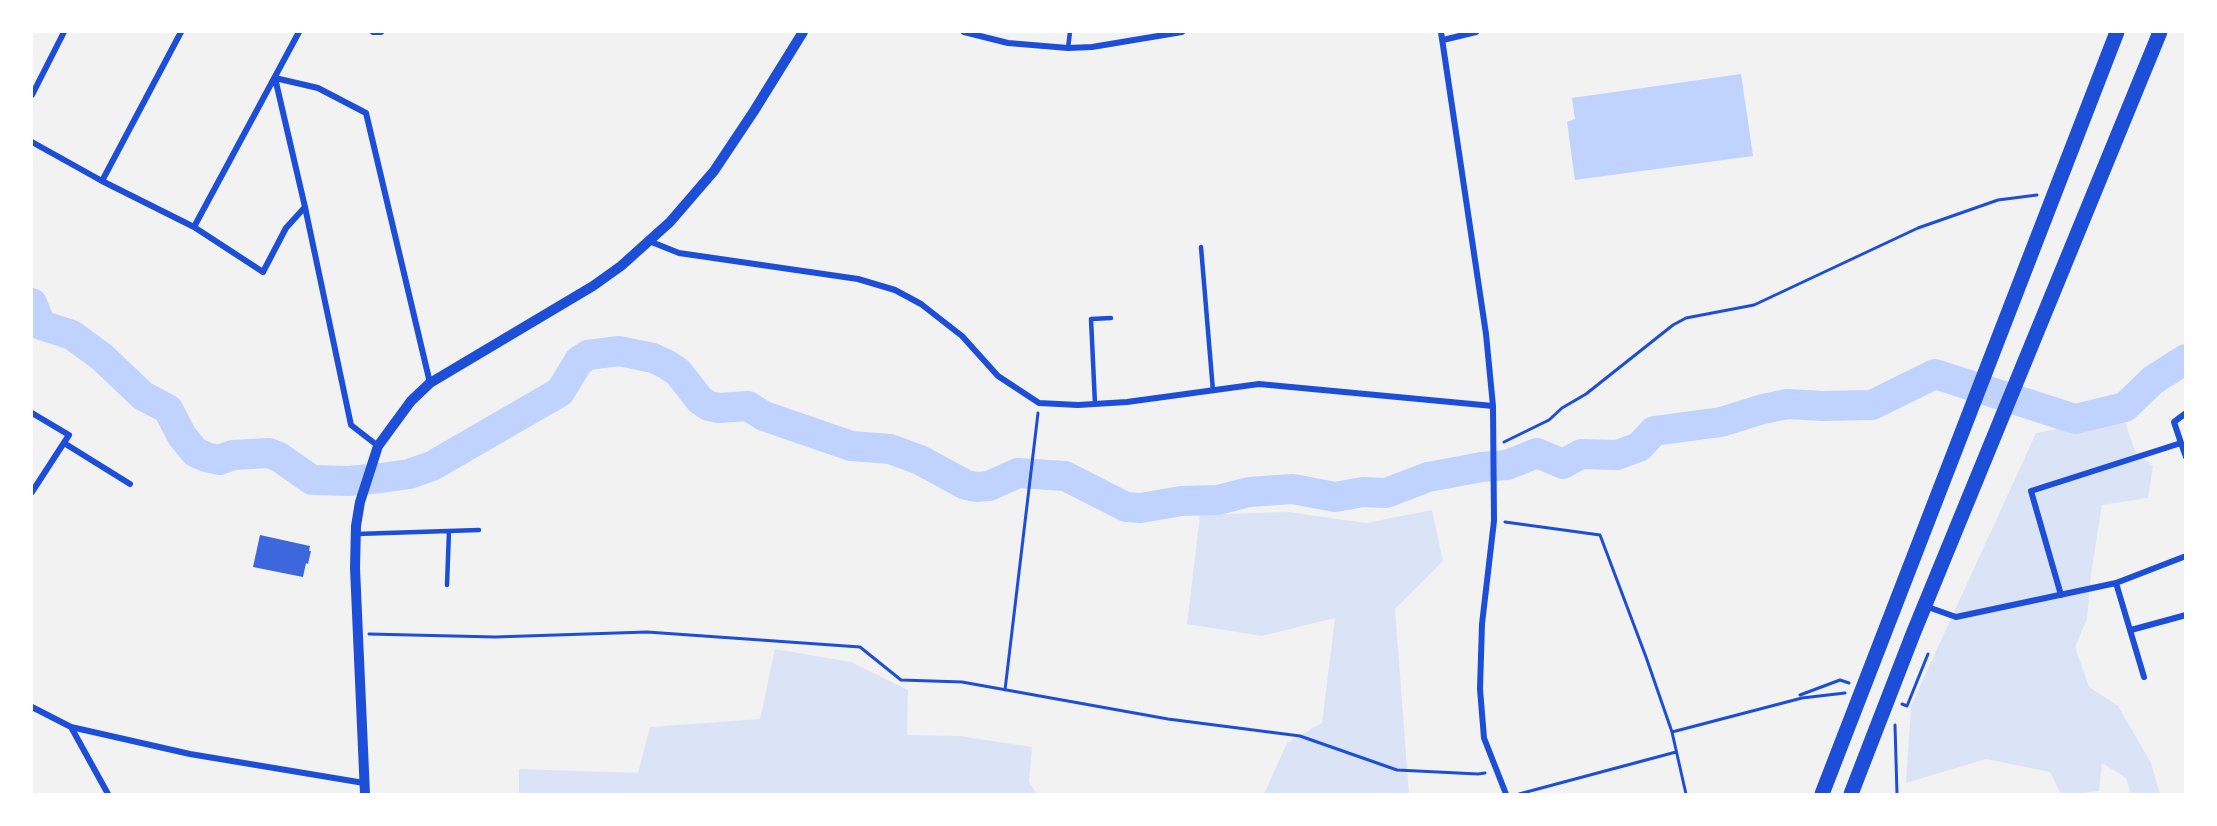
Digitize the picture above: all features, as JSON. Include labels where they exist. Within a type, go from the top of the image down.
[{"type":"highway","points":[[1822,795],[2117,32]]},
{"type":"highway","points":[[1851,795],[1925,606],[2160,32]]},
{"type":"street","points":[[32,94],[64,32]]},
{"type":"street","points":[[102,181],[181,32]]},
{"type":"street","points":[[194,227],[299,32]]},
{"type":"street","points":[[374,32],[381,32]]},
{"type":"street","points":[[32,707],[71,727],[364,789],[356,534],[360,502],[376,451],[411,401],[430,383],[593,286],[621,266],[688,203],[714,171],[803,32]]},
{"type":"street","points":[[964,32],[1008,43],[1068,48],[1092,47],[1182,32]]},
{"type":"street","points":[[1442,32],[1486,334],[1493,406],[1494,521],[1482,624],[1480,689],[1484,738],[1506,795]]},
{"type":"street","points":[[1443,40],[1476,32]]},
{"type":"street","points":[[274,78],[305,207],[351,425],[376,451]]},
{"type":"street","points":[[274,78],[318,88],[366,113],[430,383]]},
{"type":"street","points":[[32,142],[102,181],[194,227],[263,272],[286,228],[305,207]]},
{"type":"street","points":[[649,241],[679,253],[858,279],[895,290],[921,304],[962,336],[998,376],[1039,403],[1127,402],[1259,384],[1493,406]]},
{"type":"street","points":[[32,413],[69,435],[32,492]]},
{"type":"street","points":[[2186,413],[2174,422],[2186,457]]},
{"type":"street","points":[[64,443],[130,484]]},
{"type":"street","points":[[2061,595],[2031,491],[2181,443]]},
{"type":"street","points":[[1925,606],[1956,617],[2116,583],[2186,556]]},
{"type":"street","points":[[2116,583],[2144,677]]},
{"type":"street","points":[[2130,630],[2186,615]]},
{"type":"street","points":[[71,727],[108,795]]},
{"type":"lane","points":[[1068,48],[1070,32]]},
{"type":"lane","points":[[1201,247],[1213,391]]},
{"type":"lane","points":[[1095,404],[1091,320],[1111,318]]},
{"type":"lane","points":[[356,534],[479,530]]},
{"type":"lane","points":[[447,585],[449,531]]},
{"type":"path","points":[[1494,445],[1549,420],[1562,408],[1586,394],[1673,325],[1686,318],[1754,305],[1918,228],[1998,200],[2028,194],[2053,195]]},
{"type":"path","points":[[1005,690],[1039,403]]},
{"type":"path","points":[[1494,521],[1600,535],[1672,732],[1686,795]]},
{"type":"path","points":[[358,634],[495,637],[646,633],[861,646],[901,680],[962,682],[1168,719],[1300,736],[1397,770],[1478,774],[1496,770]]},
{"type":"path","points":[[1907,706],[1928,654]]},
{"type":"path","points":[[1800,694],[1840,680]]},
{"type":"path","points":[[1672,732],[1802,698],[1840,693],[1861,695]]},
{"type":"path","points":[[1882,716],[1894,724],[1897,795]]},
{"type":"path","points":[[1519,795],[1676,752]]},
{"type":"shaded area","points":[[2123,416],[2135,451],[2153,466],[2148,498],[2102,505],[2091,574],[2087,619],[2075,647],[2089,687],[2118,706],[2151,763],[2160,794],[2131,794],[2126,778],[2102,763],[2099,791],[2074,794],[2061,794],[2050,772],[1986,759],[1906,783],[1911,706],[2036,433]]},
{"type":"shaded area","points":[[1432,510],[1443,561],[1395,609],[1409,794],[1264,794],[1287,743],[1322,723],[1335,618],[1262,636],[1187,624],[1200,515],[1288,512],[1366,523]]},
{"type":"shaded area","points":[[775,649],[851,662],[908,690],[907,735],[960,736],[1032,747],[1029,782],[1037,794],[519,794],[519,769],[638,773],[650,727],[760,719]]},
{"type":"water","points":[[1741,74],[1753,156],[1575,180],[1567,122],[1575,119],[1572,98]]},
{"type":"building","points":[[260,535],[310,546],[309,551],[311,551],[303,577],[253,567]]},
{"type":"waterway","points":[[32,303],[41,325],[72,335],[102,357],[143,396],[168,409],[182,436],[195,452],[219,460],[233,455],[269,453],[279,457],[312,480],[348,481],[381,478],[409,474],[432,466],[560,392],[579,361],[588,355],[619,351],[653,358],[666,364],[678,372],[700,400],[709,406],[719,408],[748,406],[764,416],[851,446],[890,449],[920,460],[966,485],[989,486],[1018,473],[1065,476],[1126,507],[1141,508],[1181,501],[1218,500],[1249,492],[1293,489],[1335,497],[1363,492],[1386,493],[1428,477],[1507,465],[1537,453],[1563,464],[1581,454],[1617,455],[1639,447],[1654,431],[1721,422],[1787,404],[1872,405],[1935,374],[2075,419],[2125,407],[2153,380],[2186,359]]}]
